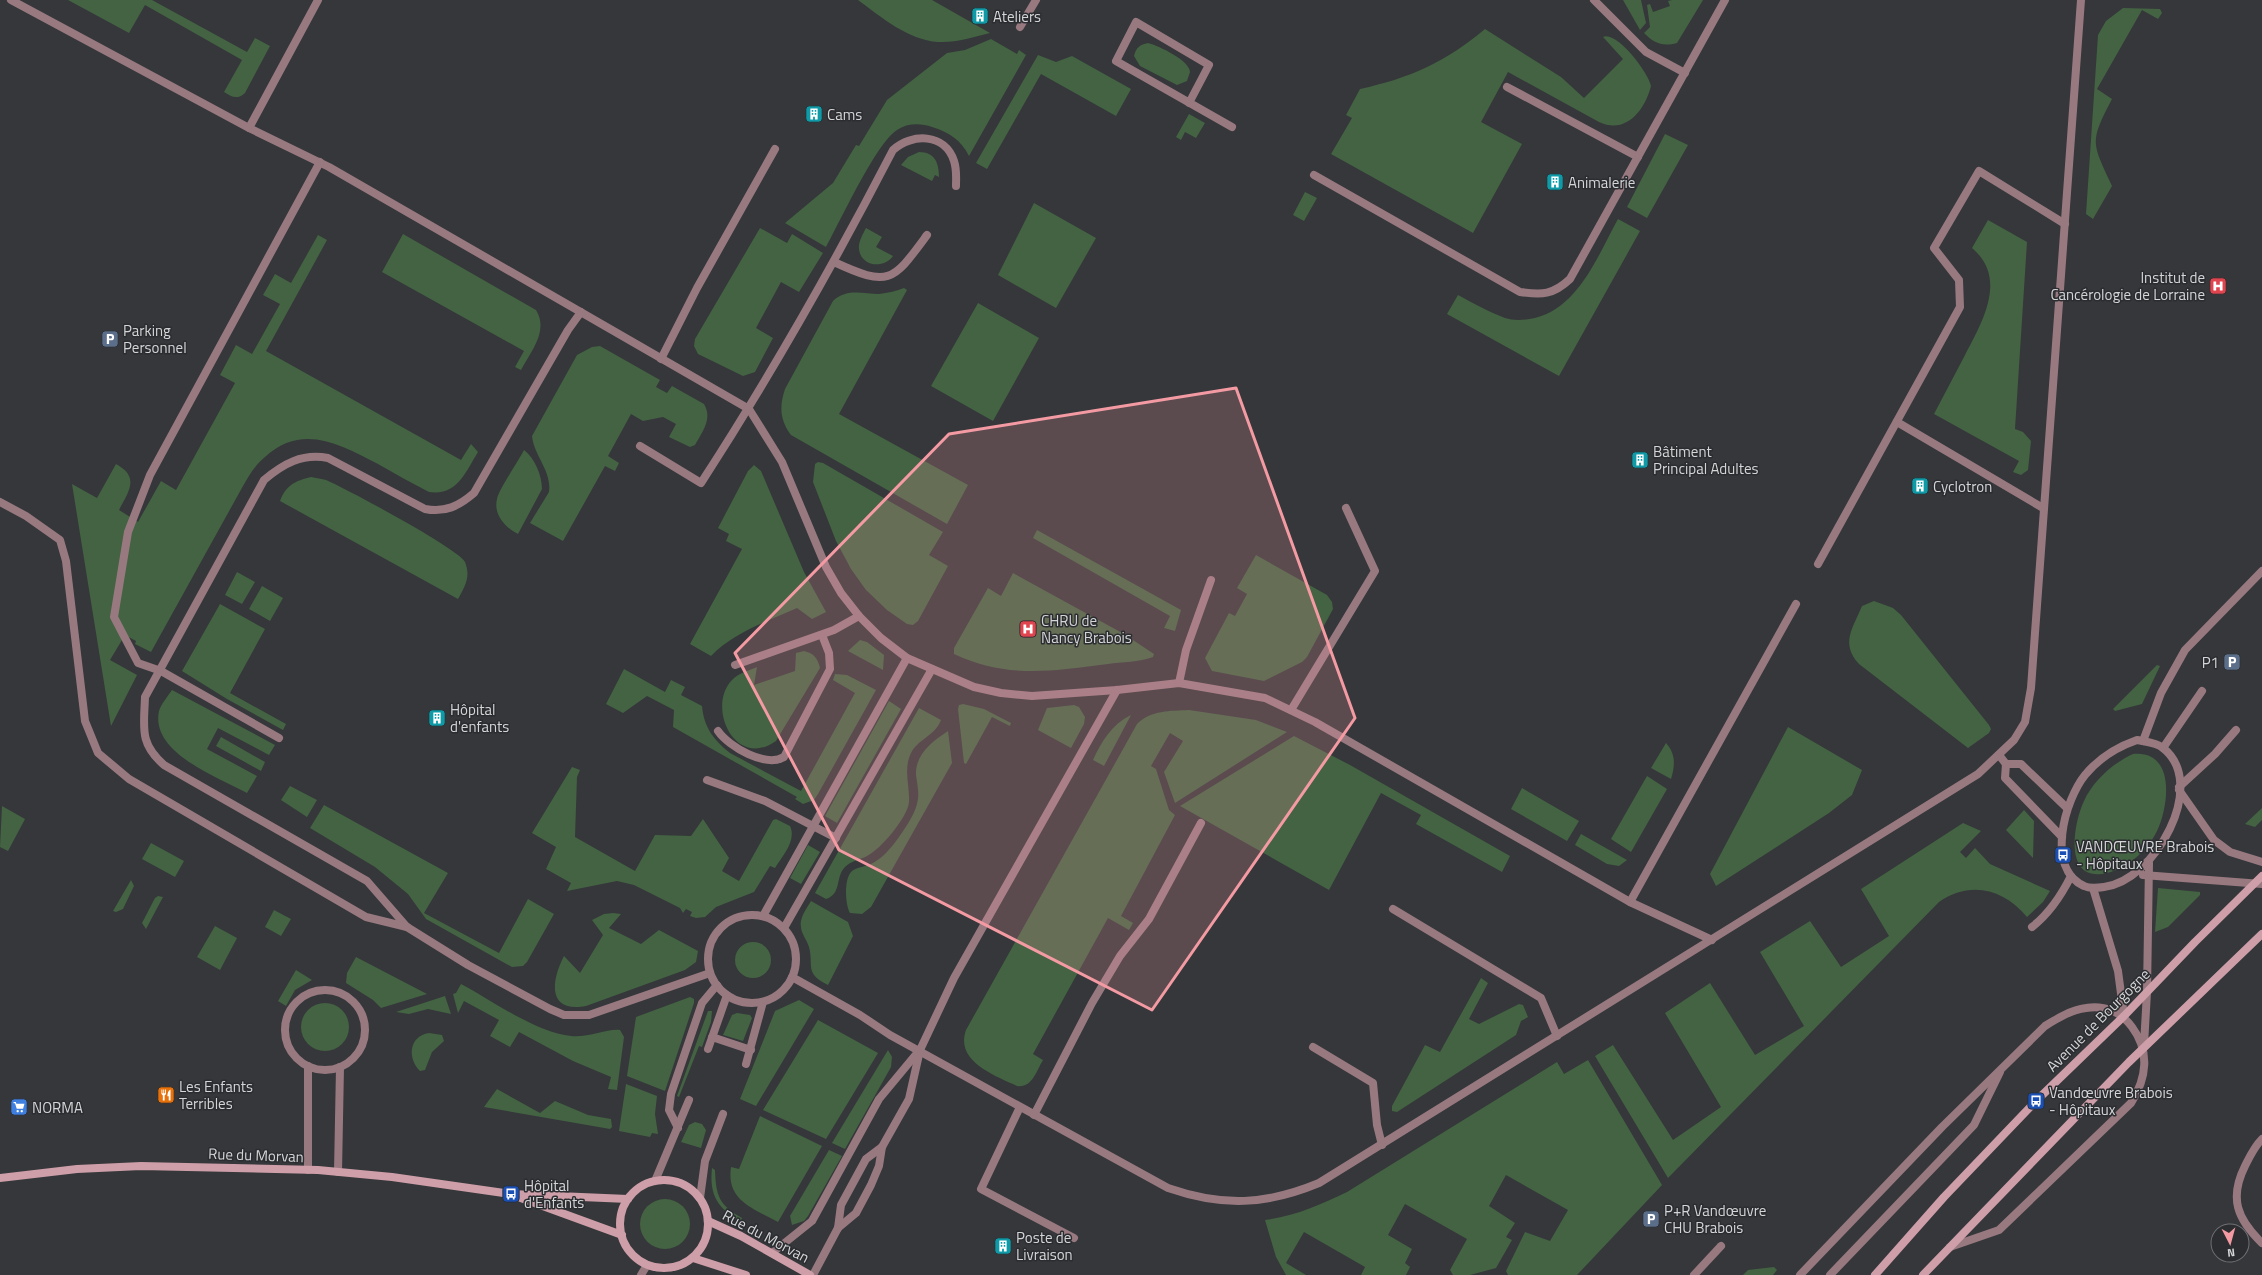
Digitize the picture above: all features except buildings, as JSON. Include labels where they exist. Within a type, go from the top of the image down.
[{"type":"street","name":"Avenue de Bourgogne","points":[[1875,1275],[1944,1197],[2036,1101],[2258,883],[2262,876]]},
{"type":"street","points":[[1923,1275],[2144,1047],[2262,934]]},
{"type":"street","name":"Rue du Morvan","points":[[0,1178],[77,1169],[142,1166],[308,1170],[338,1172],[511,1194],[628,1199]]},
{"type":"street","points":[[655,1181],[672,1181],[688,1187],[700,1198],[706,1209],[708,1221],[707,1235],[702,1248],[693,1258],[679,1266],[668,1268],[647,1265],[633,1256],[624,1244],[620,1229],[621,1213],[628,1199],[640,1187],[655,1181]]},
{"type":"street","name":"Rue du Morvan","points":[[511,1194],[622,1236]]},
{"type":"street","name":"Rue du Morvan","points":[[708,1221],[812,1275]]},
{"type":"street","points":[[693,1258],[746,1275]]},
{"type":"lane","points":[[11,0],[250,128],[320,162],[748,409],[782,462],[826,567],[841,593],[859,616],[881,638],[907,658],[974,688],[1001,693],[1032,696],[1117,690],[1179,683],[1265,698],[1291,710],[1630,902],[1712,940]]},
{"type":"lane","points":[[250,128],[318,0]]},
{"type":"lane","points":[[1020,27],[1036,0]]},
{"type":"lane","points":[[1594,0],[1646,52],[1685,73]]},
{"type":"lane","points":[[1314,175],[1520,292],[1541,293],[1561,288],[1570,279],[1725,0]]},
{"type":"lane","points":[[792,977],[1034,1115],[1168,1188],[1190,1195],[1231,1202],[1258,1201],[1296,1193],[1320,1183],[1960,787],[1999,755],[2014,740],[2025,722],[2031,688],[2043,508],[2066,224],[2081,0]]},
{"type":"lane","points":[[1188,103],[1209,65],[1136,22],[1116,61],[1188,103],[1232,127]]},
{"type":"lane","points":[[1507,87],[1638,158]]},
{"type":"lane","points":[[640,446],[701,483],[748,409],[834,262],[893,150],[900,144],[910,139],[925,137],[938,142],[954,160],[956,170],[956,186]]},
{"type":"lane","points":[[662,360],[697,288],[775,149]]},
{"type":"lane","points":[[279,738],[161,671],[138,663],[114,617],[128,532],[150,475],[320,162]]},
{"type":"lane","points":[[1818,564],[1960,306],[1959,280],[1934,248],[1979,171],[2066,224]]},
{"type":"lane","points":[[834,262],[866,276],[875,278],[889,276],[901,270],[927,235]]},
{"type":"lane","points":[[581,312],[565,336],[474,494],[454,508],[433,511],[425,510],[328,458],[316,456],[305,457],[277,469],[264,480],[161,671],[145,697],[144,732],[146,743],[153,755],[171,769],[367,882],[407,927],[468,965],[550,1009],[564,1014],[589,1015],[710,973]]},
{"type":"lane","points":[[1896,422],[2043,508]]},
{"type":"lane","points":[[0,502],[26,516],[60,540],[66,560],[85,721],[98,753],[129,779],[366,917],[407,927]]},
{"type":"lane","points":[[1291,710],[1375,571],[1346,508]]},
{"type":"lane","points":[[2143,741],[2161,693],[2186,650],[2262,571]]},
{"type":"lane","points":[[1179,683],[1186,650],[1211,580]]},
{"type":"lane","points":[[1630,902],[1796,604]]},
{"type":"lane","points":[[736,665],[822,635],[859,616]]},
{"type":"lane","points":[[718,731],[729,744],[764,760],[778,760],[784,757],[830,668],[829,653],[822,635]]},
{"type":"lane","points":[[763,916],[907,658]]},
{"type":"lane","points":[[784,928],[932,669]]},
{"type":"lane","points":[[812,1275],[838,1228],[856,1213],[879,1166],[882,1147],[910,1099],[920,1050],[954,978],[1117,690]]},
{"type":"lane","points":[[2163,748],[2202,691]]},
{"type":"lane","points":[[2179,789],[2236,730]]},
{"type":"lane","points":[[2137,740],[2152,742],[2163,748],[2177,768],[2179,789],[2177,809],[2164,843],[2149,863],[2120,883],[2093,888],[2084,886],[2071,876],[2063,855],[2062,837],[2067,808],[2079,785],[2098,762],[2124,745],[2137,740]]},
{"type":"lane","points":[[1999,755],[2006,764],[2005,778],[2062,837]]},
{"type":"lane","points":[[2006,764],[2021,764],[2067,808]]},
{"type":"lane","points":[[707,780],[766,801],[836,838]]},
{"type":"lane","points":[[2179,789],[2214,840],[2230,852],[2262,862]]},
{"type":"lane","points":[[1034,1115],[1092,1003],[1120,956],[1149,919],[1201,823]]},
{"type":"lane","points":[[1950,1247],[1999,1230],[2131,1103],[2143,1076],[2147,992],[2149,863]]},
{"type":"lane","points":[[2134,874],[2258,883]]},
{"type":"lane","points":[[2032,927],[2045,918],[2062,894],[2071,876]]},
{"type":"lane","points":[[2093,888],[2118,971],[2124,1016]]},
{"type":"lane","points":[[1393,909],[1540,998],[1557,1036]]},
{"type":"lane","points":[[750,915],[763,916],[784,928],[792,939],[796,952],[796,964],[792,977],[785,988],[775,996],[763,1002],[751,1003],[738,1001],[727,995],[716,985],[710,973],[708,951],[718,931],[727,922],[738,917],[750,915]]},
{"type":"lane","points":[[678,1128],[668,1110],[671,1094],[702,1003],[716,985]]},
{"type":"lane","points":[[319,990],[332,990],[343,994],[354,1002],[361,1012],[365,1024],[364,1039],[358,1053],[350,1061],[340,1067],[324,1069],[308,1066],[292,1052],[285,1033],[286,1022],[290,1011],[298,1001],[308,994],[319,990]]},
{"type":"lane","points":[[708,1049],[727,995]]},
{"type":"lane","points":[[746,1064],[763,1002]]},
{"type":"lane","points":[[1800,1275],[2003,1066],[2045,1026],[2075,1010],[2088,1007],[2112,1010],[2124,1016],[2140,1038],[2144,1047]]},
{"type":"lane","points":[[712,1037],[751,1050]]},
{"type":"lane","points":[[1313,1047],[1373,1083],[1377,1125],[1382,1145]]},
{"type":"lane","points":[[772,1253],[812,1221],[879,1099],[920,1050]]},
{"type":"lane","points":[[308,1066],[308,1170]]},
{"type":"lane","points":[[1830,1275],[1974,1125],[2003,1066]]},
{"type":"lane","points":[[338,1172],[340,1067]]},
{"type":"lane","points":[[655,1181],[689,1100]]},
{"type":"lane","points":[[1020,1107],[981,1189],[1074,1238]]},
{"type":"lane","points":[[700,1198],[705,1162],[723,1114]]},
{"type":"lane","points":[[2262,1139],[2255,1147],[2238,1181],[2237,1209],[2248,1230],[2262,1244]]},
{"type":"lane","points":[[838,1228],[841,1205],[866,1159],[882,1147]]},
{"type":"lane","points":[[1694,1275],[1721,1246]]},
{"type":"lane","points":[[641,1275],[647,1265]]},
{"type":"highlighted area","points":[[1236,388],[1355,718],[1152,1010],[839,850],[735,653],[949,434]]},
{"type":"green space","points":[[68,0],[152,0],[247,52],[255,38],[270,46],[245,93],[234,97],[224,92],[242,60],[145,5],[129,33]]},
{"type":"green space","points":[[858,0],[932,0],[990,33],[951,42],[927,40],[916,37],[895,27]]},
{"type":"green space","points":[[1623,0],[1641,0],[1646,23],[1640,30]]},
{"type":"green space","points":[[1703,0],[1677,43],[1667,45],[1655,42],[1644,33],[1650,27],[1647,5],[1650,4],[1653,12],[1670,6],[1668,1]]},
{"type":"green space","points":[[2123,8],[2160,9],[2162,13],[2158,19],[2142,10],[2097,89],[2112,99],[2099,125],[2096,142],[2100,160],[2112,186],[2093,219],[2086,214],[2098,35],[2106,21]]},
{"type":"green space","points":[[1485,29],[1561,77],[1584,98],[1623,59],[1603,37],[1609,37],[1616,40],[1631,54],[1649,80],[1651,86],[1644,104],[1633,118],[1626,123],[1609,125],[1599,122],[1508,72],[1481,122],[1522,144],[1473,233],[1331,154],[1352,118],[1346,115],[1360,89],[1395,80],[1427,67],[1456,51]]},
{"type":"green space","points":[[991,39],[1017,54],[1019,50],[1026,55],[969,156],[966,150],[954,137],[944,131],[923,125],[914,124],[905,126],[897,130],[888,138],[879,150],[859,184],[826,247],[785,223],[833,183],[856,145],[859,146],[887,100],[947,53],[965,50]]},
{"type":"green space","points":[[1148,43],[1166,50],[1185,63],[1190,72],[1187,81],[1177,85],[1140,66],[1134,56],[1136,50]]},
{"type":"green space","points":[[1038,55],[1056,62],[1072,56],[1131,89],[1116,116],[1041,74],[987,169],[976,163]]},
{"type":"green space","points":[[1189,114],[1205,123],[1196,138],[1185,132],[1181,140],[1176,137]]},
{"type":"green space","points":[[1665,134],[1688,145],[1647,218],[1627,207]]},
{"type":"green space","points":[[919,152],[929,154],[935,159],[939,177],[935,175],[932,181],[901,165],[908,157]]},
{"type":"green space","points":[[1305,192],[1317,198],[1304,221],[1293,215]]},
{"type":"green space","points":[[1034,203],[1096,238],[1056,308],[998,275]]},
{"type":"green space","points":[[1618,219],[1640,231],[1559,376],[1447,314],[1458,295],[1499,316],[1512,320],[1531,319],[1550,312],[1564,303],[1586,278]]},
{"type":"green space","points":[[1988,220],[2027,242],[2015,429],[2023,432],[2031,441],[2028,470],[2021,475],[2013,472],[2019,461],[1934,414],[1978,330],[1988,302],[1990,287],[1989,273],[1983,260],[1972,248]]},
{"type":"green space","points":[[760,228],[787,243],[792,234],[823,253],[799,292],[781,282],[756,328],[773,338],[755,372],[743,376],[698,354],[694,346],[695,339]]},
{"type":"green space","points":[[866,228],[882,237],[876,247],[893,256],[889,260],[884,263],[873,264],[864,260],[859,249],[859,244]]},
{"type":"green space","points":[[403,234],[536,310],[541,326],[540,333],[534,348],[521,370],[515,367],[524,351],[382,272]]},
{"type":"green space","points":[[318,235],[327,240],[266,351],[461,460],[471,444],[478,452],[459,481],[453,487],[439,492],[429,492],[350,450],[321,440],[307,439],[293,441],[279,447],[265,457],[255,467],[243,486],[151,652],[135,644],[136,641],[125,635],[110,660],[137,675],[111,726],[72,484],[97,498],[116,464],[128,474],[130,479],[129,491],[119,510],[138,522],[161,481],[176,490],[235,383],[220,375],[236,345],[252,354],[280,304],[263,295],[275,274],[291,283]]},
{"type":"green space","points":[[904,288],[907,290],[839,414],[968,485],[947,524],[791,435],[783,419],[781,408],[785,389],[833,301],[844,294],[849,293],[879,294]]},
{"type":"green space","points":[[978,303],[1039,338],[993,421],[931,386]]},
{"type":"green space","points":[[600,346],[660,380],[656,387],[667,393],[672,386],[704,404],[707,420],[706,425],[695,445],[690,447],[669,437],[676,424],[663,417],[643,421],[631,414],[608,456],[619,463],[615,471],[605,466],[563,541],[530,523],[549,492],[548,477],[533,443],[532,436],[577,355],[592,347]]},
{"type":"green space","points":[[524,450],[535,462],[541,479],[542,489],[518,534],[505,525],[499,516],[496,505],[501,489]]},
{"type":"green space","points":[[818,462],[823,463],[943,532],[929,555],[948,566],[918,621],[913,625],[907,624],[887,610],[866,590],[851,569],[836,541],[813,482],[815,464]]},
{"type":"green space","points":[[754,465],[761,471],[804,572],[826,612],[812,619],[797,608],[730,640],[711,656],[690,644],[742,549],[726,541],[729,534],[718,528],[748,471]]},
{"type":"green space","points":[[311,477],[326,480],[355,494],[423,532],[458,555],[465,562],[467,567],[467,577],[465,586],[458,599],[280,501],[288,487],[300,480]]},
{"type":"green space","points":[[1037,530],[1181,610],[1175,631],[1164,628],[1170,616],[1033,538]]},
{"type":"green space","points":[[1256,555],[1327,595],[1332,602],[1333,609],[1307,657],[1302,662],[1264,681],[1212,671],[1205,658],[1229,613],[1235,616],[1247,594],[1237,588]]},
{"type":"green space","points":[[237,572],[255,582],[242,604],[225,595]]},
{"type":"green space","points":[[1013,573],[1124,634],[1154,654],[1153,657],[1136,661],[1068,669],[1030,671],[993,667],[974,662],[954,654],[954,648],[988,588],[1001,596]]},
{"type":"green space","points":[[262,586],[283,598],[270,621],[249,609]]},
{"type":"green space","points":[[1874,601],[1893,608],[1901,615],[1989,725],[1991,729],[1989,733],[1968,748],[1859,664],[1850,649],[1850,635],[1862,606]]},
{"type":"green space","points":[[220,604],[265,629],[230,693],[286,724],[283,730],[227,699],[182,671]]},
{"type":"green space","points":[[860,640],[867,642],[884,655],[883,670],[848,651]]},
{"type":"green space","points":[[804,651],[815,656],[820,668],[776,741],[761,748],[748,748],[737,742],[729,732],[724,719],[722,705],[725,692],[732,680],[757,667],[754,685],[795,671],[796,653]]},
{"type":"green space","points":[[2157,665],[2160,666],[2142,704],[2115,711],[2113,709]]},
{"type":"green space","points":[[624,669],[665,692],[671,680],[685,687],[681,695],[702,706],[705,721],[711,733],[724,748],[730,753],[801,791],[855,693],[833,680],[835,674],[847,675],[876,690],[818,794],[814,800],[803,804],[795,799],[797,797],[673,727],[674,710],[647,696],[623,713],[606,704]]},
{"type":"green space","points":[[172,690],[275,745],[269,755],[218,728],[207,749],[257,776],[247,793],[189,762],[175,751],[165,739],[159,726],[159,711]]},
{"type":"green space","points":[[889,701],[901,709],[837,823],[825,816]]},
{"type":"green space","points":[[963,704],[984,709],[1011,723],[1010,726],[992,717],[966,764],[964,763],[958,709],[959,705]]},
{"type":"green space","points":[[1074,705],[1079,707],[1085,717],[1084,724],[1071,748],[1038,730],[1047,708]]},
{"type":"green space","points":[[919,708],[941,720],[935,730],[918,744],[911,753],[907,765],[909,802],[904,816],[879,847],[867,856],[852,862],[845,867],[842,871],[834,893],[831,897],[826,899],[815,893]]},
{"type":"green space","points":[[1189,710],[1256,720],[1287,732],[1175,803],[1164,772],[1183,741],[1170,733],[1151,766],[1156,769],[1169,810],[1175,815],[1121,916],[1133,923],[1129,930],[1108,918],[1033,1054],[1043,1060],[1030,1082],[1022,1086],[1017,1086],[987,1072],[978,1066],[966,1050],[964,1041],[966,1030],[1137,724],[1148,716],[1161,712]]},
{"type":"green space","points":[[1131,715],[1104,766],[1093,760],[1113,728]]},
{"type":"green space","points":[[1788,727],[1862,770],[1852,795],[1829,813],[1716,886],[1710,874]]},
{"type":"green space","points":[[948,731],[952,763],[871,907],[862,914],[850,913],[847,904],[846,886],[851,872],[879,859],[890,849],[899,837],[911,819],[917,804],[918,793],[916,767],[918,761],[931,744]]},
{"type":"green space","points":[[1294,736],[1350,765],[1510,856],[1502,872],[1416,824],[1421,815],[1381,793],[1329,890],[1180,806]]},
{"type":"green space","points":[[221,737],[265,762],[261,771],[216,746]]},
{"type":"green space","points":[[1666,743],[1672,751],[1674,760],[1671,779],[1651,768]]},
{"type":"green space","points":[[2133,754],[2147,755],[2157,761],[2163,770],[2166,782],[2166,795],[2161,820],[2157,831],[2148,845],[2130,863],[2115,871],[2093,874],[2083,870],[2077,861],[2075,837],[2080,811],[2093,786],[2104,773],[2118,762]]},
{"type":"green space","points":[[572,767],[580,770],[577,777],[575,837],[635,871],[655,835],[691,836],[703,819],[729,858],[722,871],[739,881],[773,820],[776,819],[790,826],[792,837],[790,843],[775,868],[770,866],[754,892],[716,907],[705,917],[696,918],[690,916],[692,912],[686,909],[683,913],[680,908],[634,885],[617,881],[567,891],[571,883],[546,869],[556,847],[532,833]]},
{"type":"green space","points":[[1647,776],[1667,789],[1631,852],[1611,839]]},
{"type":"green space","points":[[290,786],[317,800],[307,817],[281,800]]},
{"type":"green space","points":[[1522,788],[1579,821],[1567,841],[1511,809]]},
{"type":"green space","points":[[324,805],[448,873],[424,913],[499,953],[528,899],[554,914],[527,962],[523,966],[512,967],[426,919],[408,894],[375,867],[310,828]]},
{"type":"green space","points":[[2,806],[25,819],[8,851],[0,847]]},
{"type":"green space","points":[[2262,808],[2262,820],[2255,827],[2245,824]]},
{"type":"green space","points":[[2024,810],[2034,821],[2033,858],[2006,830]]},
{"type":"green space","points":[[1963,823],[1981,831],[1960,852],[1966,858],[1975,848],[1990,864],[2050,891],[2043,902],[2027,917],[2018,907],[2008,900],[1997,894],[1986,891],[1963,891],[1951,895],[1939,902],[1668,1178],[1595,1056],[1613,1045],[1673,1140],[1721,1107],[1665,1013],[1710,983],[1755,1055],[1804,1026],[1760,952],[1810,921],[1841,967],[1889,936],[1861,889]]},
{"type":"green space","points":[[1581,834],[1627,860],[1619,866],[1607,864],[1575,845]]},
{"type":"green space","points":[[151,843],[184,861],[175,877],[142,859]]},
{"type":"green space","points":[[808,845],[820,852],[801,884],[790,878]]},
{"type":"green space","points":[[131,880],[134,886],[123,909],[116,912],[113,911]]},
{"type":"green space","points":[[2158,888],[2200,892],[2200,895],[2168,927],[2155,932]]},
{"type":"green space","points":[[158,896],[163,897],[146,929],[142,923],[155,898]]},
{"type":"green space","points":[[811,901],[848,922],[853,936],[828,985],[820,981],[811,969],[809,947],[801,929],[802,917]]},
{"type":"green space","points":[[274,910],[291,919],[281,936],[265,927]]},
{"type":"green space","points":[[604,914],[621,914],[609,928],[641,944],[659,930],[698,951],[696,962],[685,970],[586,1006],[573,1007],[564,1005],[558,1000],[555,985],[556,975],[564,956],[580,973],[603,935],[592,920]]},
{"type":"green space","points":[[215,926],[237,938],[220,970],[197,957]]},
{"type":"green space","points":[[756,942],[766,947],[770,953],[770,967],[766,973],[760,977],[750,978],[740,973],[736,967],[735,957],[740,947],[746,943]]},
{"type":"green space","points":[[356,957],[427,994],[381,1008],[373,1000],[346,983],[347,973]]},
{"type":"green space","points":[[296,970],[312,980],[295,990],[286,1006],[278,1001]]},
{"type":"green space","points":[[1481,978],[1488,983],[1469,1019],[1479,1024],[1519,1004],[1523,1005],[1528,1017],[1521,1021],[1516,1035],[1397,1112],[1392,1111],[1392,1106],[1425,1045],[1440,1052]]},
{"type":"green space","points":[[461,984],[514,1015],[543,1029],[571,1036],[610,1030],[620,1030],[624,1037],[617,1090],[608,1089],[611,1077],[573,1061],[519,1032],[510,1047],[490,1036],[499,1020],[464,1001],[458,1013],[453,994],[456,993]]},
{"type":"green space","points":[[445,996],[451,1014],[428,1009],[409,1014],[396,1012]]},
{"type":"green space","points":[[690,997],[694,999],[694,1003],[665,1091],[627,1076],[636,1017]]},
{"type":"green space","points":[[799,1000],[814,1009],[756,1106],[740,1099],[775,1011]]},
{"type":"green space","points":[[325,1003],[334,1005],[342,1010],[347,1018],[349,1027],[347,1036],[342,1044],[334,1049],[325,1051],[316,1049],[308,1044],[303,1036],[301,1027],[303,1018],[308,1010],[316,1005]]},
{"type":"green space","points":[[708,1011],[712,1011],[711,1022],[702,1047],[699,1046],[679,1097],[677,1096]]},
{"type":"green space","points":[[737,1013],[750,1015],[752,1018],[743,1041],[723,1035],[732,1015]]},
{"type":"green space","points":[[818,1020],[878,1053],[826,1139],[763,1110]]},
{"type":"green space","points":[[429,1033],[442,1035],[444,1041],[432,1052],[425,1070],[420,1071],[413,1060],[412,1048],[417,1038]]},
{"type":"green space","points":[[888,1050],[892,1057],[891,1067],[845,1149],[832,1143]]},
{"type":"green space","points":[[1588,1060],[1662,1185],[1577,1275],[1508,1275],[1506,1271],[1525,1232],[1550,1241],[1568,1210],[1506,1175],[1489,1206],[1515,1223],[1506,1237],[1512,1240],[1496,1268],[1470,1275],[1453,1275],[1450,1270],[1467,1239],[1405,1204],[1388,1235],[1412,1249],[1405,1263],[1410,1267],[1406,1275],[1361,1275],[1365,1267],[1304,1232],[1286,1263],[1306,1275],[1286,1275],[1276,1257],[1265,1220],[1287,1216],[1347,1192],[1557,1062],[1564,1074]]},
{"type":"green space","points":[[626,1084],[657,1096],[655,1114],[658,1134],[652,1133],[650,1137],[619,1131]]},
{"type":"green space","points":[[497,1089],[540,1113],[555,1101],[588,1115],[611,1119],[612,1127],[610,1129],[484,1107]]},
{"type":"green space","points":[[760,1116],[822,1146],[778,1222],[743,1202],[737,1196],[731,1179],[731,1167],[739,1169]]},
{"type":"green space","points":[[695,1122],[702,1124],[706,1130],[701,1148],[681,1142],[689,1125]]},
{"type":"green space","points":[[829,1150],[842,1156],[808,1216],[804,1221],[792,1225],[790,1216]]},
{"type":"green space","points":[[712,1168],[715,1170],[716,1187],[720,1199],[728,1209],[742,1218],[741,1222],[726,1212],[717,1200],[712,1186]]},
{"type":"green space","points":[[660,1199],[670,1199],[683,1206],[690,1219],[690,1229],[683,1242],[670,1249],[660,1249],[651,1245],[644,1238],[640,1229],[640,1219],[644,1210],[651,1203]]},
{"type":"green space","points":[[1774,1267],[1777,1270],[1773,1275],[1743,1275],[1748,1270]]},
{"type":"place","name":"Ateliers","points":[[980,16]]},
{"type":"place","name":"Cams","points":[[814,114]]},
{"type":"place","name":"Animalerie","points":[[1555,182]]},
{"type":"place","name":"Institut de Cancérologie de Lorraine","points":[[2218,286]]},
{"type":"place","name":"Parking Personnel","points":[[110,339]]},
{"type":"place","name":"Bâtiment Principal Adultes","points":[[1640,460]]},
{"type":"place","name":"Cyclotron","points":[[1920,486]]},
{"type":"place","name":"CHRU de Nancy Brabois","points":[[1028,629]]},
{"type":"place","name":"P1","points":[[2232,662]]},
{"type":"place","name":"Hôpital d'enfants","points":[[437,718]]},
{"type":"place","name":"VANDŒUVRE Brabois - Hôpitaux","points":[[2063,855]]},
{"type":"place","name":"Les Enfants Terribles","points":[[166,1095]]},
{"type":"place","name":"Vandœuvre Brabois - Hôpitaux","points":[[2036,1101]]},
{"type":"place","name":"NORMA","points":[[19,1107]]},
{"type":"place","name":"Hôpital d'Enfants","points":[[511,1194]]},
{"type":"place","name":"P+R Vandœuvre CHU Brabois","points":[[1651,1219]]},
{"type":"place","name":"Poste de Livraison","points":[[1003,1246]]}]
